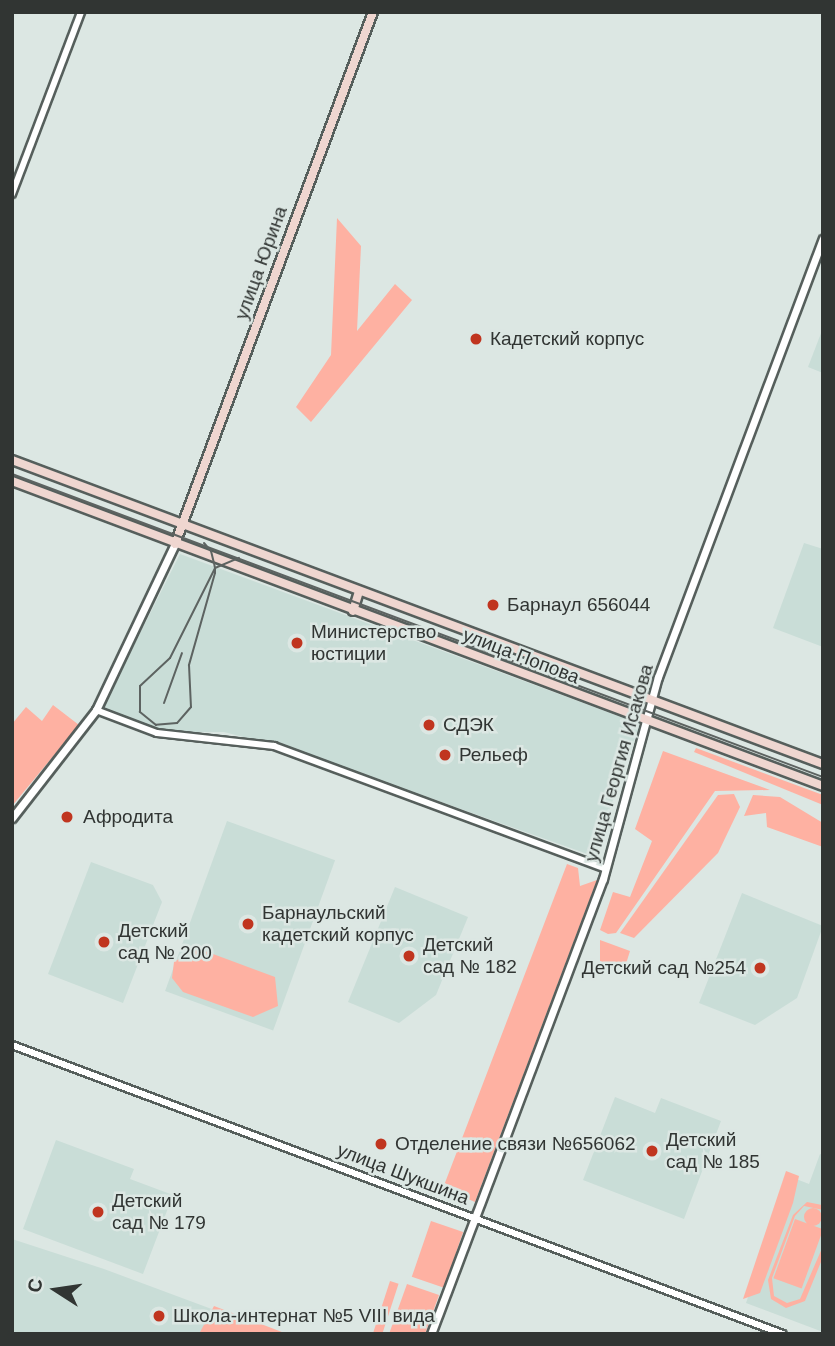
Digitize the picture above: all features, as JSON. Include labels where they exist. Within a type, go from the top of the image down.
[{"type":"main road","name":"улица Юрина","points":[[175,544],[373,12]]},
{"type":"main road","name":"улица Попова","points":[[12,460],[823,764]]},
{"type":"main road","name":"улица Попова","points":[[12,481],[823,786]]},
{"type":"main road","points":[[353,611],[359,591]]},
{"type":"street","points":[[12,194],[81,12]]},
{"type":"street","name":"улица Георгия Исакова","points":[[431,1334],[606,869],[652,700],[823,239]]},
{"type":"street","points":[[12,818],[96,710],[175,544]]},
{"type":"street","points":[[96,710],[157,733],[274,746],[606,869]]},
{"type":"street","name":"улица Шукшина","points":[[12,1045],[783,1334]]},
{"type":"shaded area","points":[[337,218],[361,246],[357,331],[395,284],[412,300],[311,422],[296,407],[331,355]]},
{"type":"shaded area","points":[[823,328],[823,373],[808,367]]},
{"type":"shaded area","points":[[804,543],[823,549],[823,647],[773,628]]},
{"type":"shaded area","points":[[180,554],[640,724],[593,856],[301,752],[224,732],[157,732],[102,709]]},
{"type":"shaded area","points":[[53,705],[79,725],[12,806],[12,724],[26,707],[42,721]]},
{"type":"shaded area","points":[[696,748],[823,795],[823,805],[694,752]]},
{"type":"shaded area","points":[[663,751],[770,790],[715,791],[616,933],[608,934],[600,930],[613,892],[630,897],[652,841],[635,829]]},
{"type":"shaded area","points":[[734,794],[740,807],[718,853],[634,938],[620,933],[718,795]]},
{"type":"shaded area","points":[[753,795],[780,797],[823,823],[823,847],[767,827],[766,813],[744,816]]},
{"type":"shaded area","name":"Барнаульский кадетский корпус","points":[[227,821],[335,860],[273,1030],[165,991]]},
{"type":"shaded area","name":"Детский сад № 200","points":[[91,862],[153,885],[162,902],[123,1003],[48,974]]},
{"type":"shaded area","points":[[567,864],[578,868],[580,886],[597,880],[475,1202],[443,1188]]},
{"type":"shaded area","name":"Детский сад № 182","points":[[395,887],[468,917],[436,995],[399,1023],[348,1002]]},
{"type":"shaded area","name":"Детский сад №254","points":[[742,893],[823,926],[797,998],[755,1025],[699,1003]]},
{"type":"shaded area","points":[[600,940],[630,951],[624,970],[600,961]]},
{"type":"shaded area","points":[[197,948],[275,977],[278,1006],[253,1017],[183,992],[172,978],[174,962]]},
{"type":"shaded area","name":"Детский сад № 185","points":[[615,1097],[655,1113],[661,1098],[721,1121],[684,1219],[583,1180]]},
{"type":"shaded area","name":"Детский сад № 179","points":[[56,1140],[134,1169],[130,1179],[173,1195],[143,1274],[23,1229]]},
{"type":"shaded area","points":[[820,1154],[823,1155],[823,1332],[746,1303],[791,1177],[809,1184]]},
{"type":"shaded area","points":[[786,1171],[799,1176],[793,1203],[760,1293],[743,1299]]},
{"type":"shaded area","points":[[807,1202],[822,1205],[823,1210],[804,1206],[795,1216],[772,1278],[774,1296],[787,1303],[800,1299],[823,1246],[823,1257],[805,1301],[786,1308],[771,1299],[768,1280],[793,1215]]},
{"type":"shaded area","points":[[813,1208],[819,1211],[822,1217],[819,1223],[813,1226],[807,1223],[804,1217],[807,1211]]},
{"type":"shaded area","points":[[795,1219],[823,1229],[802,1288],[773,1278]]},
{"type":"shaded area","points":[[431,1221],[463,1232],[444,1288],[412,1277]]},
{"type":"shaded area","points":[[12,1239],[104,1269],[279,1334],[12,1334]]},
{"type":"shaded area","points":[[390,1281],[399,1284],[382,1334],[373,1334]]},
{"type":"shaded area","points":[[407,1284],[439,1295],[425,1334],[389,1334]]},
{"type":"shaded area","points":[[214,1306],[287,1334],[199,1334]]},
{"type":"tram line","points":[[12,474],[823,777]]},
{"type":"tram line","points":[[204,543],[211,551],[215,568],[215,573],[189,665],[191,707],[177,723],[156,725],[140,712],[140,686],[170,658],[215,568],[239,558]]},
{"type":"tram line","points":[[164,703],[182,653]]},
{"type":"place","name":"Кадетский корпус","points":[[476,339]]},
{"type":"place","name":"Барнаул 656044","points":[[493,605]]},
{"type":"place","name":"Министерство юстиции","points":[[297,643]]},
{"type":"place","name":"СДЭК","points":[[429,725]]},
{"type":"place","name":"Рельеф","points":[[445,755]]},
{"type":"place","name":"Афродита","points":[[67,817]]},
{"type":"place","name":"Барнаульский кадетский корпус","points":[[248,924]]},
{"type":"place","name":"Детский сад № 200","points":[[104,942]]},
{"type":"place","name":"Детский сад № 182","points":[[409,956]]},
{"type":"place","name":"Детский сад №254","points":[[760,968]]},
{"type":"place","name":"Отделение связи №656062","points":[[381,1144]]},
{"type":"place","name":"Детский сад № 185","points":[[652,1151]]},
{"type":"place","name":"Детский сад № 179","points":[[98,1212]]},
{"type":"place","name":"Школа-интернат №5 VIII вида","points":[[159,1316]]}]
